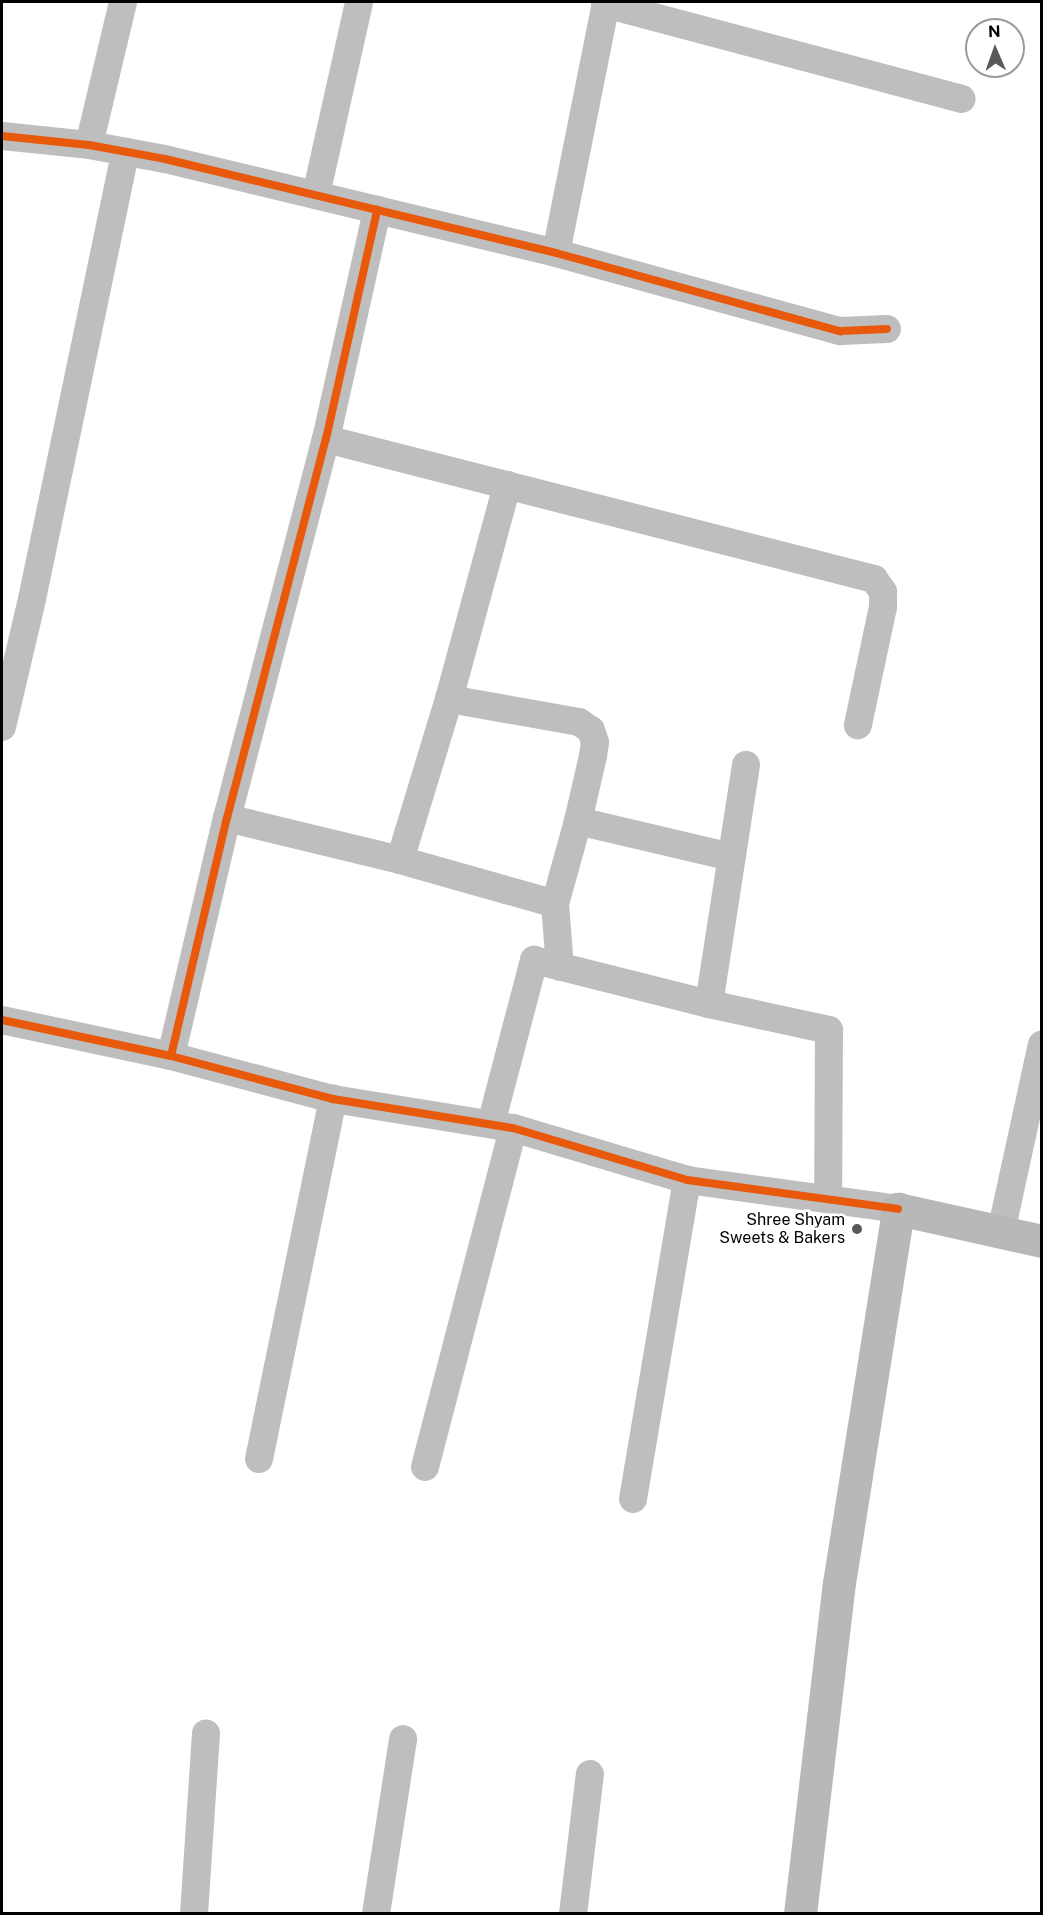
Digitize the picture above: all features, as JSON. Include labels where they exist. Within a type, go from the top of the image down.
[{"type":"street","points":[[89,145],[123,2]]},
{"type":"street","points":[[316,195],[359,2]]},
{"type":"street","points":[[556,253],[605,3],[962,99]]},
{"type":"street","points":[[2,136],[89,145],[316,195],[556,253],[840,331],[887,329]]},
{"type":"street","points":[[2,727],[32,599],[125,152]]},
{"type":"street","points":[[171,1056],[227,818],[326,440],[377,210]]},
{"type":"street","points":[[326,440],[874,579],[883,592],[883,607],[858,725]]},
{"type":"street","points":[[400,860],[449,699],[507,485]]},
{"type":"street","points":[[449,699],[579,722],[591,730],[595,742],[578,821],[555,904],[560,966]]},
{"type":"street","points":[[709,1004],[746,765]]},
{"type":"street","points":[[227,818],[400,860],[555,904]]},
{"type":"street","points":[[578,821],[732,856]]},
{"type":"street","points":[[425,1467],[502,1126],[534,960],[709,1004],[829,1030],[828,1198]]},
{"type":"street","points":[[2,1020],[171,1056],[333,1099],[502,1126],[687,1180],[898,1209],[1041,1240]]},
{"type":"street","points":[[1001,1232],[1036,1099],[1041,1044]]},
{"type":"street","points":[[259,1459],[333,1099]]},
{"type":"street","points":[[633,1499],[687,1180]]},
{"type":"street","points":[[800,1914],[839,1583],[898,1209]]},
{"type":"street","points":[[194,1914],[206,1733]]},
{"type":"street","points":[[376,1914],[403,1739]]},
{"type":"street","points":[[573,1914],[590,1774]]},
{"type":"cycle path","points":[[2,136],[89,145],[165,159],[556,253],[840,331],[887,329]]},
{"type":"cycle path","points":[[171,1056],[227,818],[326,439],[377,210]]},
{"type":"cycle path","points":[[2,1020],[171,1056],[333,1099],[513,1128],[687,1180],[898,1209]]},
{"type":"place","name":"Shree Shyam Sweets & Bakers","points":[[857,1229]]}]
